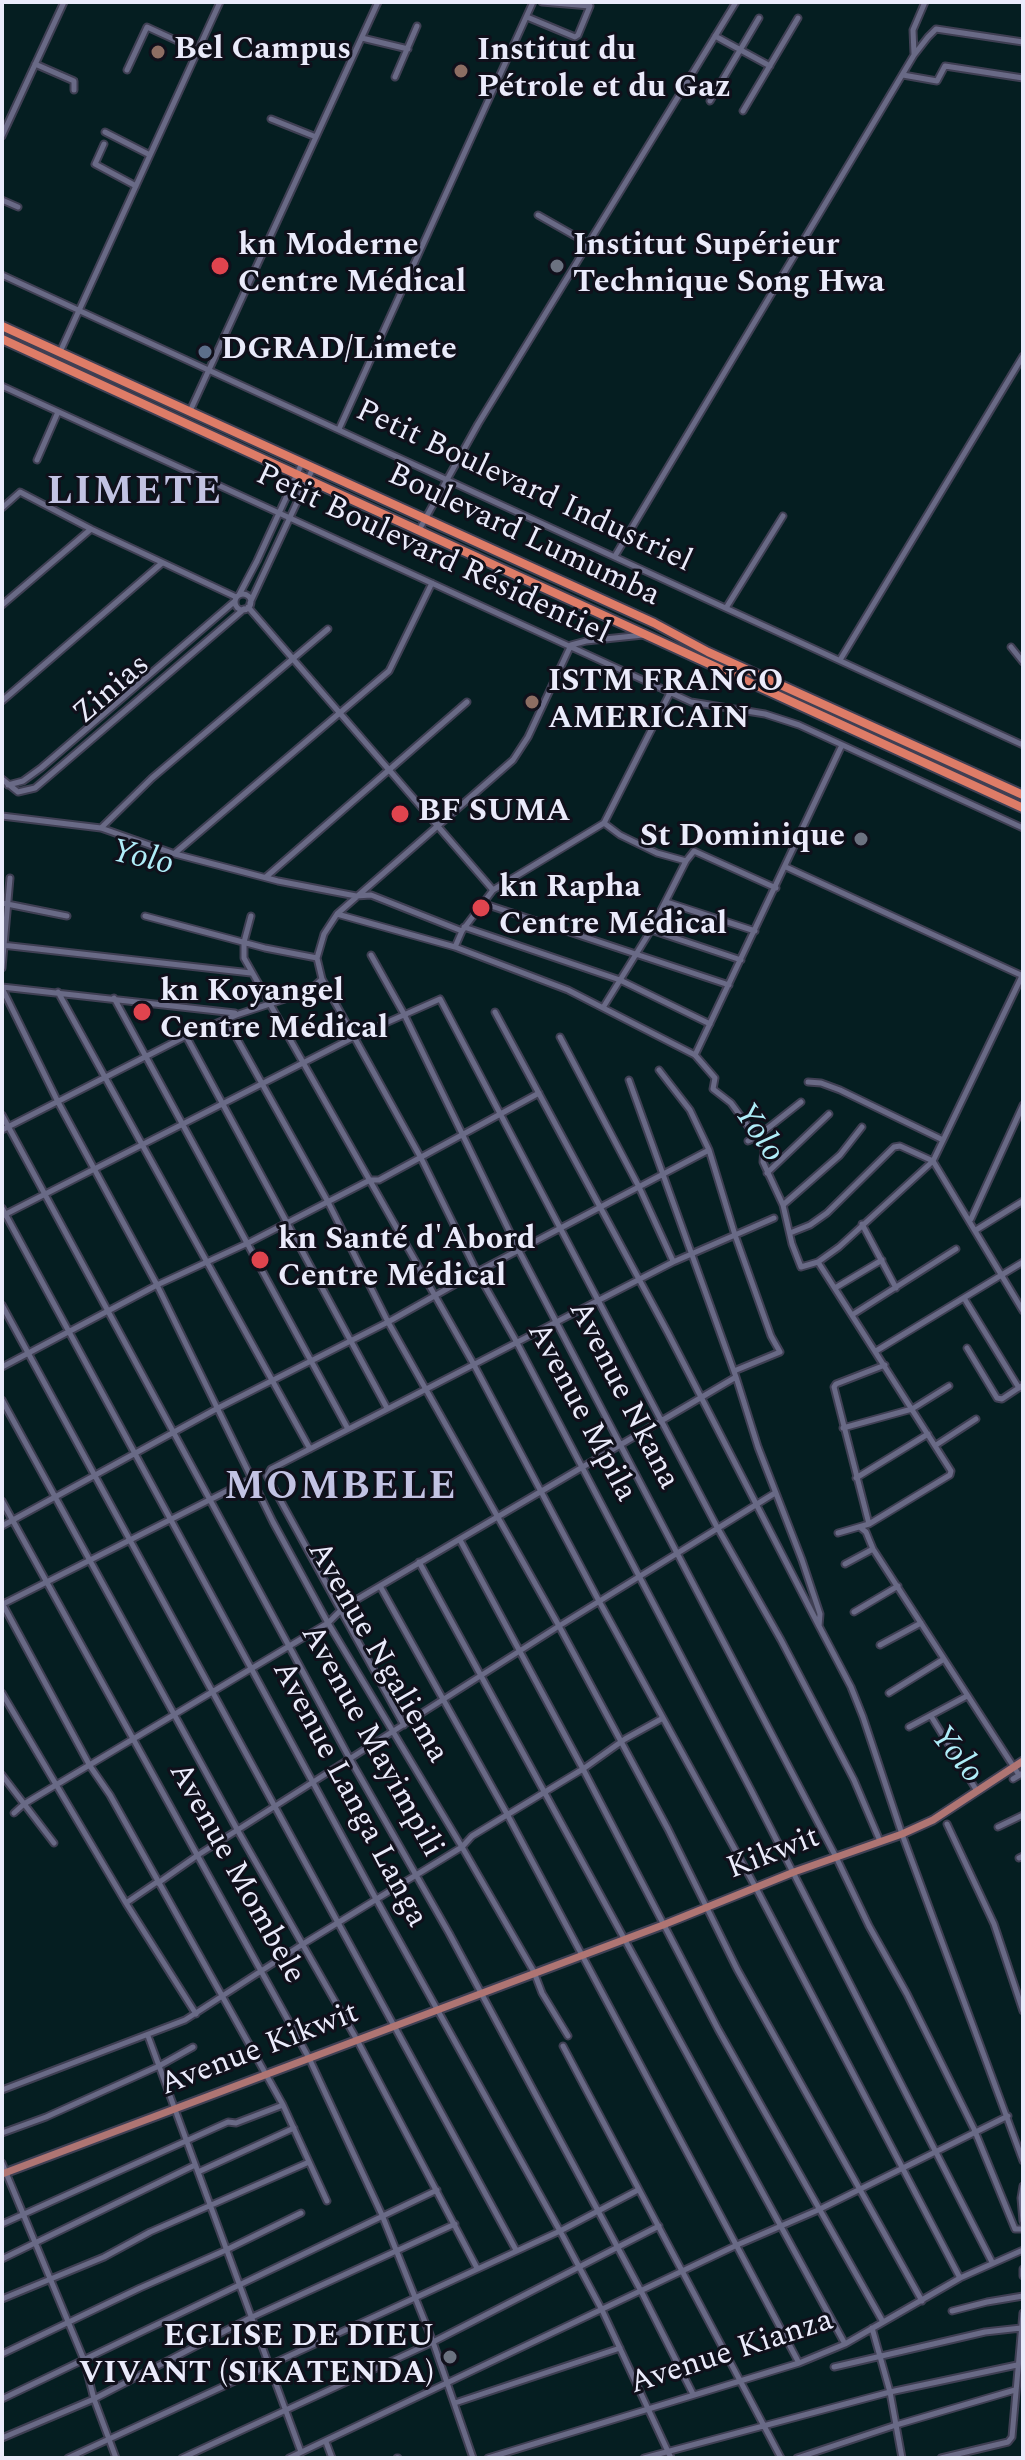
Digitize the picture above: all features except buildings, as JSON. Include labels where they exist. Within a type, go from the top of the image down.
[{"type":"highway","name":"Boulevard Lumumba","points":[[2,326],[1023,795]]},
{"type":"highway","name":"Boulevard Lumumba","points":[[2,339],[1023,808]]},
{"type":"main road","name":"Kikwit","points":[[534,1972],[902,1834],[933,1820],[1020,1763]]},
{"type":"main road","name":"Avenue Kikwit","points":[[4,2173],[534,1972]]},
{"type":"street","points":[[2,136],[64,2]]},
{"type":"street","points":[[60,352],[220,2]]},
{"type":"street","points":[[190,412],[378,2]]},
{"type":"street","points":[[339,429],[533,2]]},
{"type":"street","points":[[527,17],[576,37],[590,8],[542,2]]},
{"type":"street","points":[[419,530],[498,391],[736,2]]},
{"type":"street","points":[[914,55],[913,30],[925,2]]},
{"type":"street","points":[[710,101],[759,18]]},
{"type":"street","points":[[743,111],[798,18]]},
{"type":"street","points":[[395,77],[417,26]]},
{"type":"street","points":[[127,70],[147,27],[197,50]]},
{"type":"street","points":[[615,556],[914,55],[936,29],[1023,42]]},
{"type":"street","points":[[715,36],[770,66]]},
{"type":"street","points":[[362,38],[408,49]]},
{"type":"street","points":[[35,64],[74,81],[74,90]]},
{"type":"street","points":[[903,75],[937,81],[945,66],[1023,78]]},
{"type":"street","points":[[271,119],[316,137]]},
{"type":"street","points":[[105,132],[151,152]]},
{"type":"street","points":[[104,144],[95,164],[136,186]]},
{"type":"street","points":[[2,200],[18,207]]},
{"type":"street","points":[[538,215],[589,244]]},
{"type":"street","name":"Petit Boulevard Industriel","points":[[2,275],[1023,745]]},
{"type":"street","points":[[840,660],[1023,356]]},
{"type":"street","name":"Petit Boulevard Résidentiel","points":[[2,386],[691,702],[765,714],[799,725],[1023,828]]},
{"type":"street","points":[[37,460],[58,412]]},
{"type":"street","points":[[2,779],[7,785],[23,781],[41,768],[237,598],[302,463]]},
{"type":"street","points":[[247,606],[313,468]]},
{"type":"street","points":[[2,508],[20,492],[237,598],[247,595],[247,606],[493,890]]},
{"type":"street","points":[[726,608],[783,516]]},
{"type":"street","points":[[2,605],[91,529]]},
{"type":"street","points":[[2,701],[162,563]]},
{"type":"street","points":[[175,854],[389,671],[432,583]]},
{"type":"street","points":[[237,598],[237,607],[247,606]]},
{"type":"street","name":"Zinias","points":[[7,785],[18,792],[26,791],[49,778],[247,606]]},
{"type":"street","points":[[101,828],[152,778],[328,629]]},
{"type":"street","points":[[145,916],[317,958],[324,934],[337,914],[502,771],[521,749],[571,645],[647,634]]},
{"type":"street","points":[[1011,647],[1023,662]]},
{"type":"street","points":[[455,947],[463,929],[493,890],[604,823],[671,691]]},
{"type":"street","points":[[128,693],[137,703]]},
{"type":"street","points":[[266,877],[467,702]]},
{"type":"street","points":[[695,1055],[842,745]]},
{"type":"street","points":[[41,768],[49,778]]},
{"type":"street","points":[[2,816],[101,828],[175,854],[266,877],[356,896],[371,895],[463,929],[620,980],[710,1024]]},
{"type":"street","points":[[604,823],[620,835],[657,853],[686,861]]},
{"type":"street","points":[[604,1006],[651,930],[694,851],[776,888]]},
{"type":"street","points":[[337,914],[455,947],[604,1006],[695,1055],[715,1078],[713,1089],[733,1105],[764,1148],[763,1162],[783,1205],[801,1267],[818,1262],[933,1161],[1023,976],[786,867]]},
{"type":"street","points":[[2,968],[4,903],[10,878]]},
{"type":"street","points":[[666,902],[755,931]]},
{"type":"street","points":[[4,903],[67,916]]},
{"type":"street","points":[[482,903],[729,985]]},
{"type":"street","points":[[251,916],[244,942],[244,958],[473,1363],[756,1888],[960,2278]]},
{"type":"street","points":[[651,930],[741,960]]},
{"type":"street","points":[[3,945],[252,973]]},
{"type":"street","name":"Avenue Nkana","points":[[371,955],[404,1014],[519,1251],[907,1994],[974,2131],[1015,2229],[1023,2229]]},
{"type":"street","name":"Avenue Mpila","points":[[317,958],[322,979],[421,1158],[477,1272],[794,1872],[933,2152],[992,2262]]},
{"type":"street","points":[[5,1128],[186,1036],[239,1014],[309,991],[322,979]]},
{"type":"street","points":[[2,988],[239,1014]]},
{"type":"street","name":"Avenue Ngaliema","points":[[2,988],[328,1623],[462,1847],[568,2036]]},
{"type":"street","points":[[58,992],[310,1449]]},
{"type":"street","points":[[114,998],[348,1429]]},
{"type":"street","points":[[3,1213],[354,1037],[440,999],[558,1229],[781,1640],[854,1780],[880,1841]]},
{"type":"street","points":[[495,1012],[722,1435],[851,1687],[1023,2161]]},
{"type":"street","points":[[226,1019],[328,1202],[388,1322],[559,1626],[668,1829],[706,1907],[922,2301]]},
{"type":"street","points":[[186,1036],[387,1408]]},
{"type":"street","points":[[560,1037],[639,1187],[673,1262]]},
{"type":"street","points":[[14,1813],[24,1804],[328,1623],[342,1608],[541,1493],[735,1374],[780,1352],[771,1336],[735,1235],[709,1150],[690,1110],[659,1070]]},
{"type":"street","points":[[629,1080],[816,1600],[819,1626]]},
{"type":"street","points":[[808,1082],[840,1090],[943,1140]]},
{"type":"street","points":[[2,1367],[157,1285],[248,1243],[370,1180],[376,1181],[539,1093]]},
{"type":"street","points":[[748,1141],[801,1102]]},
{"type":"street","points":[[970,1220],[1023,1105]]},
{"type":"street","points":[[767,1173],[829,1114]]},
{"type":"street","name":"Avenue Mayimpili","points":[[2,1115],[5,1128],[108,1310],[480,1993],[693,2394]]},
{"type":"street","points":[[783,1205],[840,1155],[862,1127]]},
{"type":"street","points":[[790,1233],[810,1225],[827,1213],[897,1145],[933,1161],[1023,1311]]},
{"type":"street","points":[[2,1526],[218,1408],[388,1322],[709,1150]]},
{"type":"street","points":[[976,1230],[1023,1201]]},
{"type":"street","name":"Avenue Langa Langa","points":[[3,1213],[560,2231],[602,2310],[671,2458]]},
{"type":"street","points":[[404,1725],[267,1476],[271,1469],[638,1279],[774,1218]]},
{"type":"street","points":[[862,1224],[896,1288]]},
{"type":"street","points":[[852,1315],[956,1249]]},
{"type":"street","points":[[835,1288],[882,1260]]},
{"type":"street","points":[[818,1262],[951,1471],[950,1475],[869,1524],[838,1533]]},
{"type":"street","points":[[876,1351],[1023,1262]]},
{"type":"street","points":[[964,1298],[1021,1386],[1002,1399],[997,1398],[967,1348]]},
{"type":"street","points":[[2,1305],[516,2250]]},
{"type":"street","points":[[869,1524],[843,1428],[835,1385],[885,1365]]},
{"type":"street","points":[[843,1428],[912,1409],[949,1386]]},
{"type":"street","points":[[2,1400],[238,1831],[357,2040],[477,2268]]},
{"type":"street","points":[[936,1445],[976,1419]]},
{"type":"street","points":[[856,1478],[928,1434]]},
{"type":"street","points":[[252,1479],[2,1604],[90,1766],[110,1795],[283,2105],[327,2201]]},
{"type":"street","points":[[126,1903],[559,1626],[775,1493]]},
{"type":"street","name":"Avenue Mombele","points":[[2,1501],[309,2058],[397,2251],[433,2342],[473,2458]]},
{"type":"street","points":[[861,1528],[967,1696],[1020,1763],[1018,1776]]},
{"type":"street","points":[[460,1540],[663,1925],[818,2210],[883,2322]]},
{"type":"street","points":[[845,1564],[873,1549]]},
{"type":"street","points":[[419,1562],[845,2344]]},
{"type":"street","points":[[380,1586],[507,1814],[799,2363]]},
{"type":"street","points":[[854,1612],[898,1586]]},
{"type":"street","points":[[880,1645],[921,1623]]},
{"type":"street","points":[[889,1693],[944,1659]]},
{"type":"street","points":[[2,1693],[126,1903],[196,2014]]},
{"type":"street","points":[[909,1727],[967,1696]]},
{"type":"street","points":[[931,1716],[977,1791]]},
{"type":"street","points":[[2,2090],[148,2036],[196,2014],[462,1847],[472,1836],[663,1718]]},
{"type":"street","points":[[2,1775],[54,1843]]},
{"type":"street","points":[[998,1827],[1023,1815]]},
{"type":"street","points":[[947,1824],[994,1924],[1023,2011]]},
{"type":"street","points":[[148,2036],[301,2452]]},
{"type":"street","points":[[563,2046],[781,2458]]},
{"type":"street","points":[[2,2133],[159,2066],[193,2047]]},
{"type":"street","points":[[2,2224],[228,2122],[236,2123],[283,2105]]},
{"type":"street","points":[[289,2458],[781,2224],[818,2210],[1008,2116]]},
{"type":"street","points":[[198,2172],[294,2128]]},
{"type":"street","points":[[2,2299],[104,2257],[150,2232],[309,2162]]},
{"type":"street","points":[[2,2163],[84,2360],[94,2399],[116,2458]]},
{"type":"street","points":[[2,2259],[195,2165]]},
{"type":"street","points":[[1023,2186],[1023,2221]]},
{"type":"street","points":[[2,2399],[437,2190]]},
{"type":"street","points":[[68,2458],[560,2231],[638,2190]]},
{"type":"street","points":[[2,2354],[301,2213]]},
{"type":"street","points":[[2,2438],[94,2399],[250,2318],[455,2224]]},
{"type":"street","points":[[182,2458],[433,2342],[659,2226]]},
{"type":"street","name":"Avenue Kianza","points":[[488,2458],[799,2363],[845,2344],[960,2278],[1023,2250]]},
{"type":"street","points":[[1023,2269],[1023,2276]]},
{"type":"street","points":[[952,2311],[1023,2296]]},
{"type":"street","points":[[941,2458],[1008,2442],[1012,2437],[1023,2313]]},
{"type":"street","points":[[872,2328],[890,2392],[902,2458]]},
{"type":"street","points":[[834,2367],[985,2332],[1021,2328]]},
{"type":"street","points":[[455,2403],[620,2348]]},
{"type":"street","points":[[644,2458],[890,2392],[1017,2365]]},
{"type":"street","points":[[797,2458],[1015,2390]]},
{"type":"street","points":[[326,2442],[332,2458]]},
{"type":"water","name":"Yolo","points":[[2,2],[1023,2],[1023,2458],[2,2458]]},
{"type":"place","name":"Bel Campus","points":[[158,52]]},
{"type":"place","name":"Institut du Pétrole et du Gaz","points":[[461,71]]},
{"type":"place","name":"kn Moderne Centre Médical","points":[[220,266]]},
{"type":"place","name":"Institut Supérieur Technique Song Hwa","points":[[557,266]]},
{"type":"place","name":"DGRAD/Limete","points":[[205,352]]},
{"type":"place","name":"ISTM FRANCO AMERICAIN","points":[[532,702]]},
{"type":"place","name":"BF SUMA","points":[[400,814]]},
{"type":"place","name":"St Dominique","points":[[861,839]]},
{"type":"place","name":"kn Rapha Centre Médical","points":[[481,908]]},
{"type":"place","name":"kn Koyangel Centre Médical","points":[[142,1012]]},
{"type":"place","name":"kn Santé d'Abord Centre Médical","points":[[260,1260]]},
{"type":"place","name":"EGLISE DE DIEU VIVANT (SIKATENDA)","points":[[450,2357]]},
{"type":"district","name":"LIMETE","points":[[135,495]]},
{"type":"district","name":"MOMBELE","points":[[341,1490]]}]
